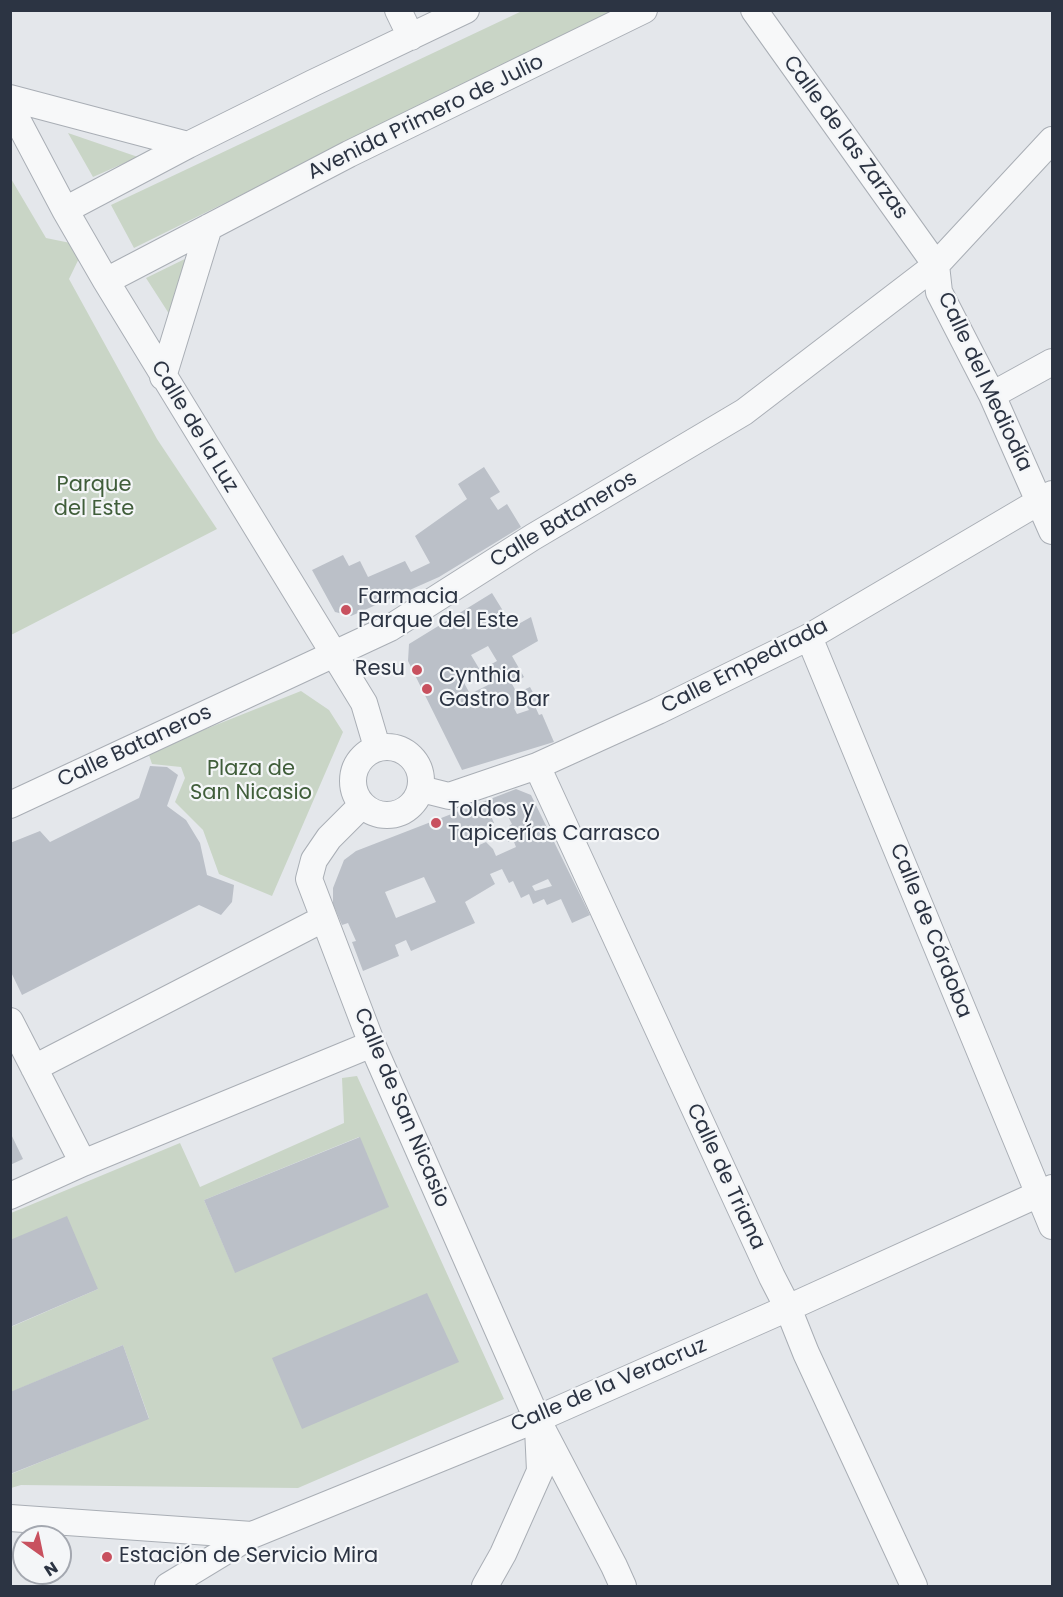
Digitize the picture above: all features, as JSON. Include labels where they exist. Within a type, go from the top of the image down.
[{"type":"street","points":[[398,10],[411,38]]},
{"type":"street","points":[[65,210],[188,145],[466,10]]},
{"type":"street","name":"Avenida Primero de Julio","points":[[106,282],[349,154],[644,10]]},
{"type":"street","name":"Calle de las Zarzas","points":[[754,10],[936,265]]},
{"type":"street","points":[[10,99],[188,145]]},
{"type":"street","name":"Calle de la Luz","points":[[10,106],[106,282],[364,703],[377,747]]},
{"type":"street","name":"Calle Bataneros","points":[[10,804],[390,628],[533,537],[744,412],[936,265],[1053,140]]},
{"type":"street","points":[[163,377],[209,227]]},
{"type":"street","name":"Calle del Mediodía","points":[[936,265],[939,292],[1046,498],[1053,531]]},
{"type":"street","points":[[992,395],[1053,362]]},
{"type":"street","name":"Calle Empedrada","points":[[421,789],[449,796],[537,766],[658,711],[809,637],[1046,498]]},
{"type":"street","name":"Calle de Córdoba","points":[[809,637],[1046,1191],[1053,1226]]},
{"type":"street","points":[[377,747],[395,747],[411,756],[420,771],[421,789],[411,805],[396,814],[377,814],[362,805],[353,789],[353,772],[362,757],[377,747]]},
{"type":"street","name":"Calle de Triana","points":[[537,766],[788,1308],[806,1353],[914,1587]]},
{"type":"street","name":"Calle de San Nicasio","points":[[362,805],[329,838],[315,860],[309,879],[372,1044],[537,1419],[623,1587]]},
{"type":"street","points":[[34,1068],[323,919]]},
{"type":"street","points":[[10,1021],[83,1163]]},
{"type":"street","points":[[10,1196],[83,1163],[372,1044]]},
{"type":"street","name":"Calle de la Veracruz","points":[[168,1587],[252,1535],[537,1419],[1046,1191]]},
{"type":"street","points":[[485,1587],[503,1554],[540,1471],[537,1419]]},
{"type":"street","points":[[10,1518],[252,1535]]},
{"type":"green space","points":[[522,11],[620,11],[439,97],[134,248],[111,205]]},
{"type":"green space","points":[[68,133],[138,157],[93,177]]},
{"type":"green space","name":"Parque del Este","points":[[10,177],[46,238],[85,246],[69,279],[157,439],[217,529],[11,635]]},
{"type":"green space","points":[[193,255],[175,323],[146,278]]},
{"type":"green space","name":"Plaza de San Nicasio","points":[[301,691],[329,710],[343,732],[272,896],[219,874],[203,830],[175,802],[185,778],[181,767],[152,764],[148,752]]},
{"type":"green space","points":[[357,1076],[504,1399],[298,1488],[21,1485],[11,1488],[11,1474],[149,1418],[123,1345],[11,1392],[11,1327],[98,1289],[11,1240],[11,1213],[180,1143],[200,1187],[344,1123],[342,1078]],"holes":[[[359,1137],[388,1207],[235,1272],[204,1200]]]},
{"type":"building","points":[[484,467],[500,492],[490,498],[498,510],[507,504],[521,527],[439,577],[351,616],[335,612],[312,570],[343,555],[349,566],[360,561],[368,577],[405,561],[411,572],[430,563],[415,536],[467,499],[458,484]]},
{"type":"building","points":[[492,593],[513,627],[531,617],[538,641],[512,656],[524,677],[512,684],[517,693],[530,687],[537,700],[533,702],[539,715],[542,714],[554,742],[462,770],[408,661],[409,644]],"holes":[[[488,646],[497,661],[484,668],[492,683],[470,694],[462,679],[480,670],[471,655]],[[524,702],[529,710],[517,714],[514,708]]]},
{"type":"building","points":[[150,766],[167,767],[178,775],[167,806],[186,820],[200,843],[207,875],[234,885],[232,902],[221,915],[199,905],[22,995],[10,970],[10,843],[40,831],[50,842],[139,798]]},
{"type":"building","points":[[516,789],[531,795],[590,915],[572,923],[561,899],[547,905],[544,899],[533,904],[529,894],[521,898],[513,881],[509,883],[502,869],[490,874],[495,884],[465,902],[475,923],[411,951],[406,940],[395,945],[399,956],[363,971],[352,942],[356,941],[348,923],[342,925],[333,904],[333,888],[344,860],[356,851]],"holes":[[[505,811],[512,824],[509,826],[508,842],[514,842],[516,847],[496,856],[486,842],[477,846],[472,837],[482,832],[481,828],[494,823],[491,816]],[[424,877],[436,902],[396,918],[385,892]],[[548,879],[552,886],[535,891],[532,886]]]},
{"type":"building","points":[[10,1132],[23,1159],[10,1165]]},
{"type":"building","points":[[360,1137],[389,1207],[235,1273],[204,1200]]},
{"type":"building","points":[[67,1216],[98,1289],[10,1327],[10,1240]]},
{"type":"building","points":[[427,1293],[459,1362],[302,1429],[272,1358]]},
{"type":"building","points":[[123,1345],[149,1419],[10,1474],[10,1392]]},
{"type":"place","name":"Farmacia Parque del Este","points":[[346,610]]},
{"type":"place","name":"Resu","points":[[417,670]]},
{"type":"place","name":"Cynthia Gastro Bar","points":[[427,689]]},
{"type":"place","name":"Toldos y Tapicerías Carrasco","points":[[436,823]]},
{"type":"place","name":"Estación de Servicio Mira","points":[[107,1557]]}]
